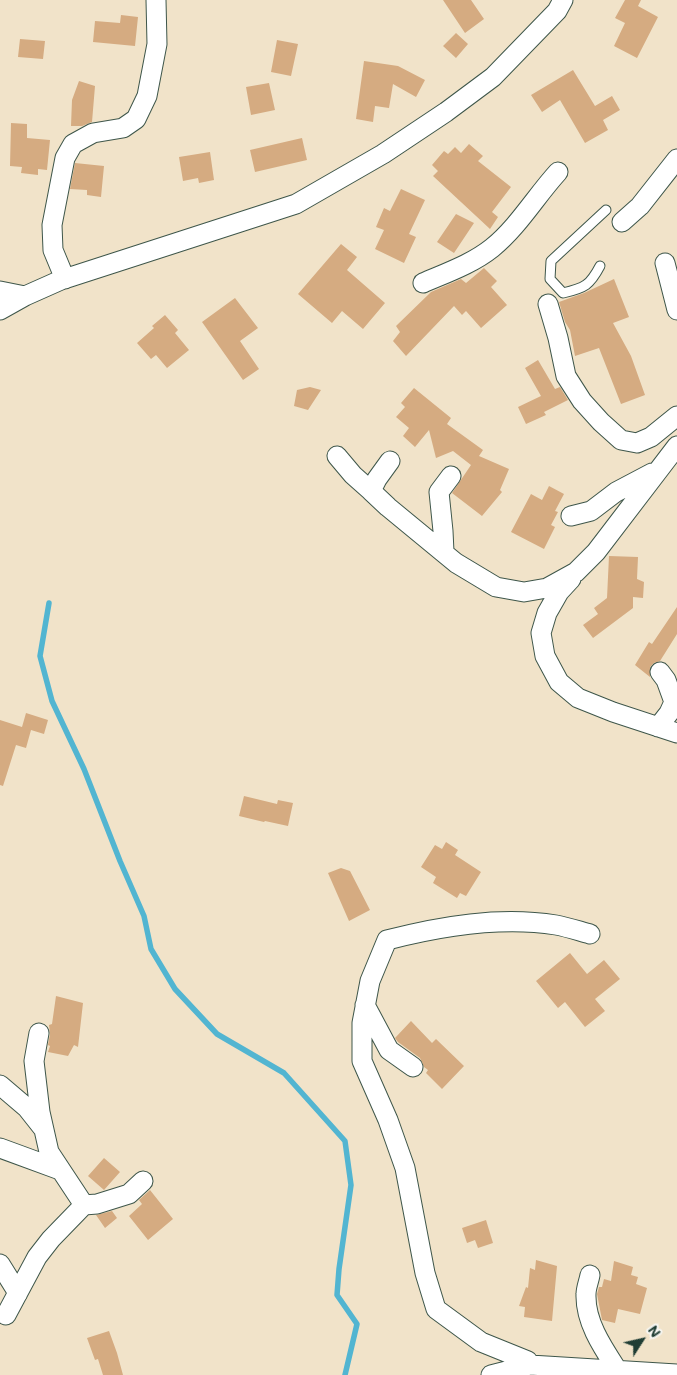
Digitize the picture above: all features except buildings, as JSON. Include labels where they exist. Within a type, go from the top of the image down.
[{"type":"street","points":[[65,279],[53,250],[52,225],[65,158],[73,144],[80,140],[93,133],[123,128],[136,119],[146,96],[158,44],[156,0]]},
{"type":"street","points":[[0,310],[25,296],[65,279],[296,204],[383,154],[446,112],[493,77],[556,11],[563,0]]},
{"type":"street","points":[[622,222],[640,206],[677,159]]},
{"type":"street","points":[[423,283],[469,262],[492,248],[512,228],[558,172]]},
{"type":"street","points":[[665,263],[677,310]]},
{"type":"street","points":[[0,291],[25,296]]},
{"type":"street","points":[[548,304],[566,376],[582,401],[621,440],[637,443],[651,437],[677,416]]},
{"type":"street","points":[[677,446],[596,552],[559,592],[547,612],[541,633],[545,656],[558,682],[578,698],[677,733]]},
{"type":"street","points":[[337,456],[353,475],[388,507],[456,563],[496,587],[524,592],[547,588],[576,572]]},
{"type":"street","points":[[371,491],[390,461]]},
{"type":"street","points":[[571,516],[591,510],[616,492],[661,467]]},
{"type":"street","points":[[444,552],[439,492],[451,476]]},
{"type":"street","points":[[658,727],[669,713],[674,702],[666,680],[660,672]]},
{"type":"street","points":[[528,1362],[481,1342],[436,1309],[425,1273],[405,1168],[388,1120],[362,1061],[362,1023],[370,981],[387,940],[432,929],[513,922],[556,925],[590,934]]},
{"type":"street","points":[[366,1005],[389,1050],[413,1067]]},
{"type":"street","points":[[39,1033],[34,1061],[40,1112],[49,1152],[84,1204]]},
{"type":"street","points":[[0,1085],[27,1108],[43,1128]]},
{"type":"street","points":[[0,1148],[60,1170]]},
{"type":"street","points":[[6,1314],[37,1257],[84,1204],[97,1204],[129,1194],[143,1181]]},
{"type":"street","points":[[0,1264],[18,1292]]},
{"type":"street","points":[[590,1274],[586,1293],[589,1319],[603,1349],[618,1371]]},
{"type":"street","points":[[491,1375],[530,1365],[546,1371],[618,1371],[677,1374]]},
{"type":"lane","points":[[600,266],[592,281],[580,289],[563,292],[550,279],[551,261],[606,210]]},
{"type":"waterway","points":[[49,603],[40,656],[52,701],[84,769],[144,916],[151,949],[175,989],[217,1034],[284,1073],[345,1141],[351,1185],[337,1295],[357,1324],[345,1375]]}]
